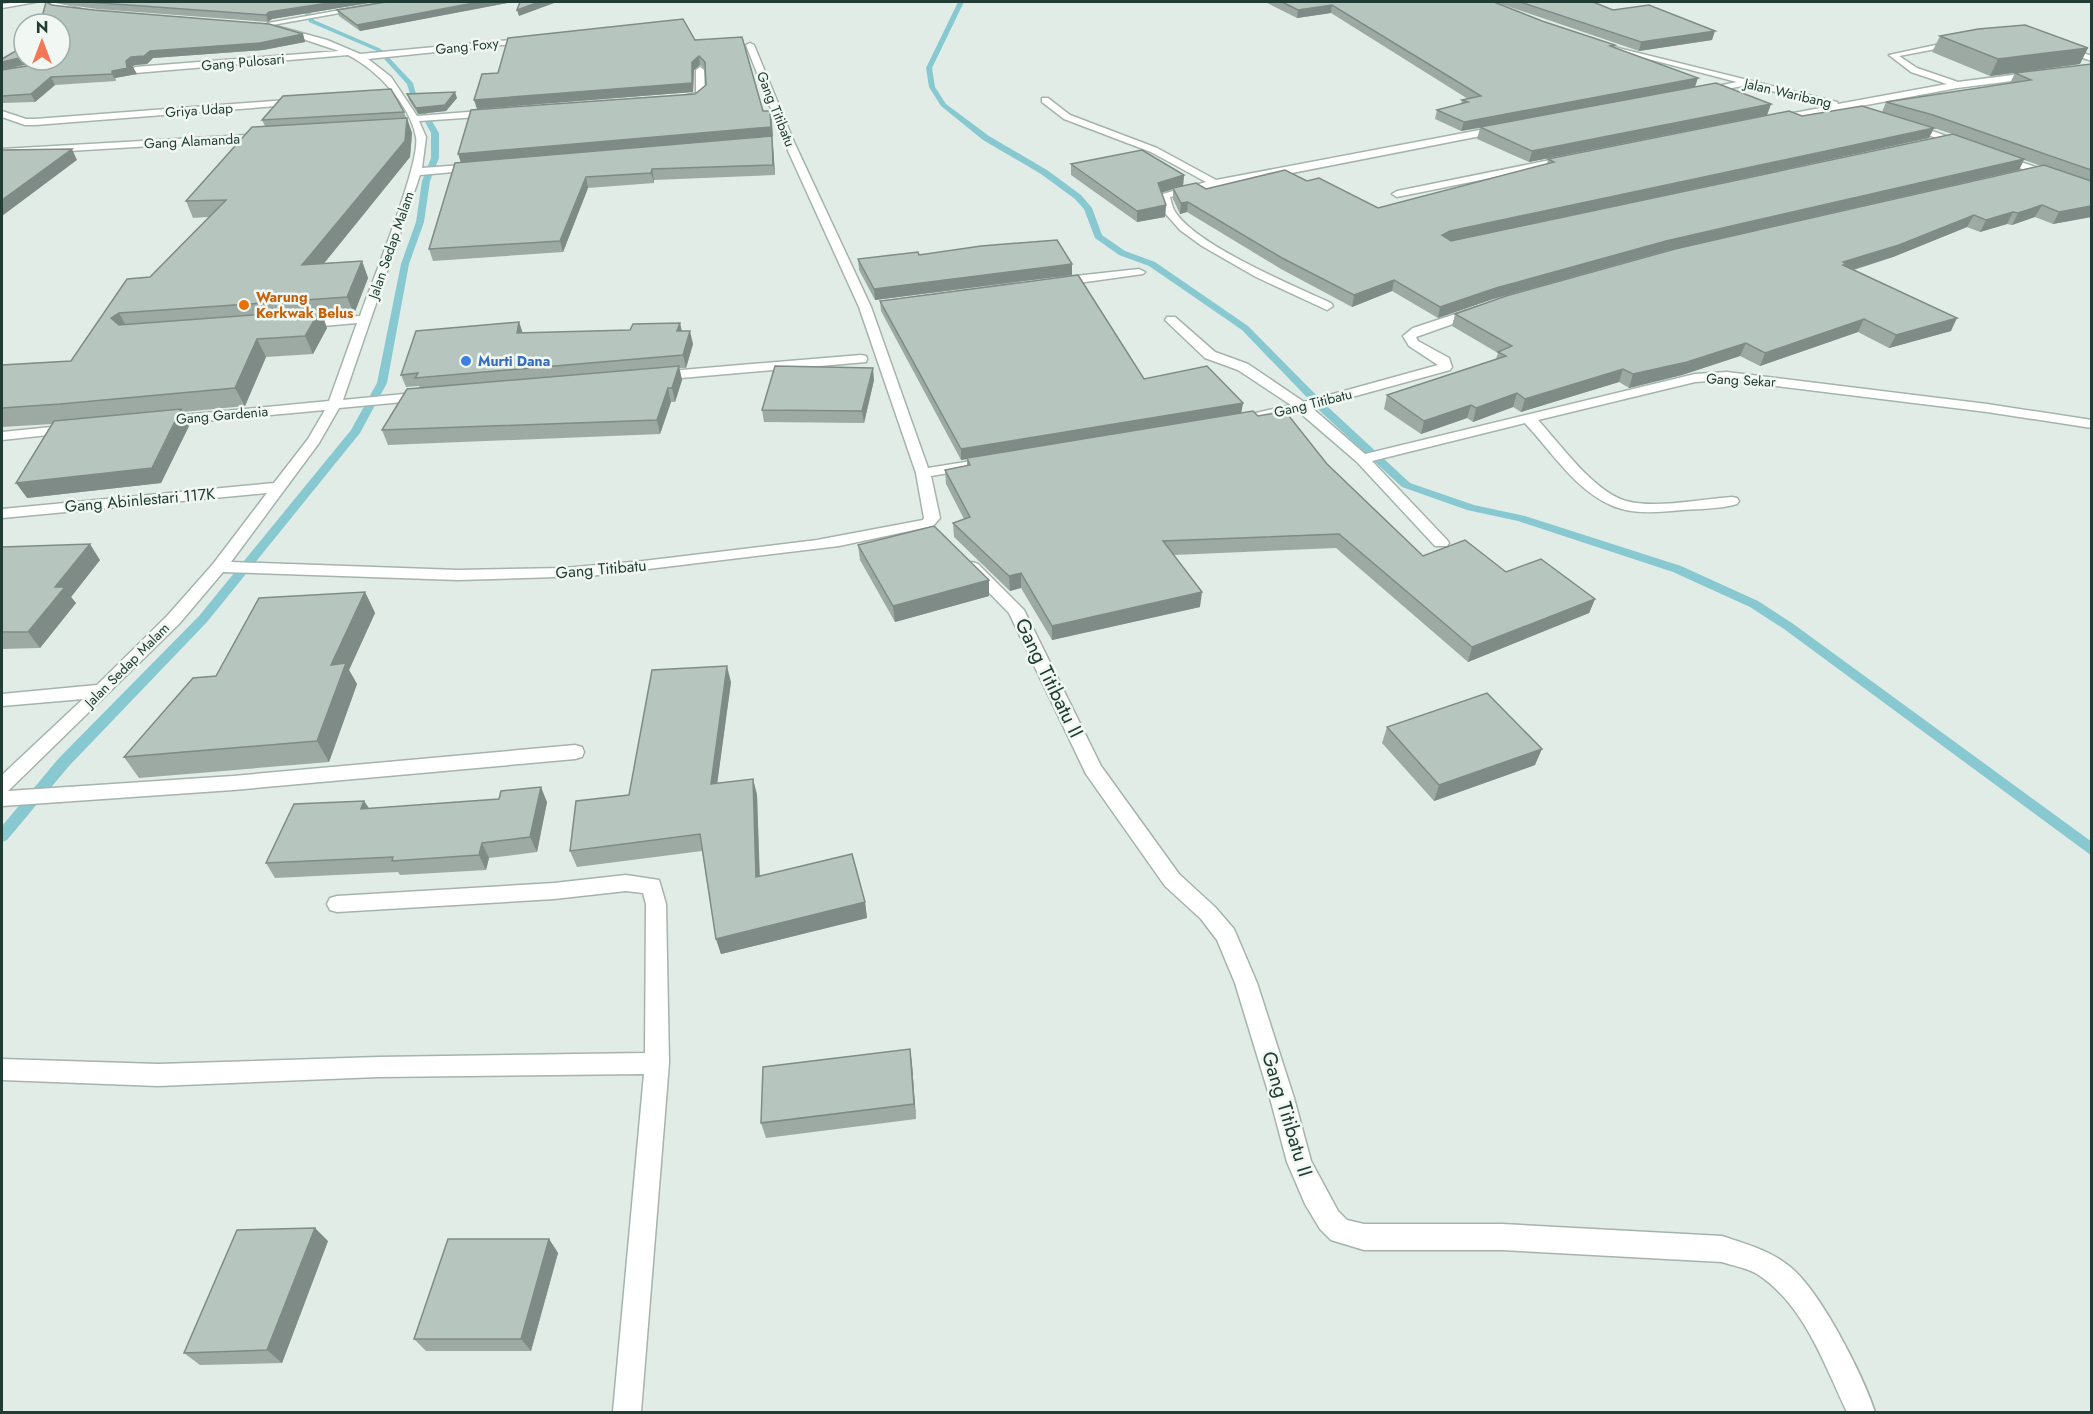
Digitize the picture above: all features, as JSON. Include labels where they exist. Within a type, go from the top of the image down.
[{"type":"street","points":[[2,6],[32,2]]},
{"type":"street","points":[[397,2],[314,14],[261,26],[288,30],[355,55],[388,79],[392,95],[414,123],[432,118],[499,112]]},
{"type":"street","points":[[55,8],[89,12]]},
{"type":"street","name":"Gang Foxy","points":[[355,55],[389,54],[540,39]]},
{"type":"street","points":[[1957,85],[1905,66],[1893,55],[1974,40]]},
{"type":"street","points":[[2048,43],[2091,59]]},
{"type":"street","name":"Jalan Waribang","points":[[1596,44],[1871,114]]},
{"type":"street","name":"Gang Titibatu","points":[[750,45],[789,142],[871,306],[923,473],[932,518],[944,539]]},
{"type":"street","name":"Gang Pulosari","points":[[135,70],[355,55]]},
{"type":"street","points":[[678,99],[700,95],[699,70]]},
{"type":"street","points":[[1761,122],[1839,105],[1957,85],[2047,74]]},
{"type":"street","points":[[1689,94],[1746,83]]},
{"type":"street","points":[[1045,100],[1052,109],[1066,117],[1153,150],[1215,183]]},
{"type":"street","name":"Griya Udap","points":[[2,114],[25,122],[35,122],[316,101]]},
{"type":"street","name":"Jalan Sedap Malam","points":[[6,795],[102,691],[173,620],[219,567],[314,440],[335,404],[364,319],[425,171],[414,123]]},
{"type":"street","points":[[1903,123],[2091,190]]},
{"type":"street","points":[[1327,306],[1222,255],[1181,226],[1164,203],[1164,195],[1215,183],[1516,127]]},
{"type":"street","name":"Gang Alamanda","points":[[2,152],[275,136]]},
{"type":"street","points":[[1930,144],[1947,138]]},
{"type":"street","points":[[1397,194],[1573,159]]},
{"type":"street","points":[[425,171],[487,166]]},
{"type":"street","points":[[2017,177],[2038,171]]},
{"type":"street","points":[[1048,283],[1139,272]]},
{"type":"street","name":"Gang Titibatu","points":[[1236,421],[1306,405],[1445,367],[1444,362],[1409,341],[1409,336],[1417,331],[1488,308]]},
{"type":"street","points":[[288,325],[364,319]]},
{"type":"street","points":[[1171,320],[1210,355],[1243,367],[1306,405],[1370,457],[1441,543]]},
{"type":"street","points":[[642,378],[861,359]]},
{"type":"street","name":"Gang Sekar","points":[[1370,457],[1695,378],[1727,376],[1987,408],[2091,424]]},
{"type":"street","name":"Gang Gardenia","points":[[144,422],[436,395]]},
{"type":"street","points":[[1529,419],[1600,494],[1620,504],[1649,506],[1732,501]]},
{"type":"street","points":[[2,436],[85,428]]},
{"type":"street","points":[[923,473],[1001,460]]},
{"type":"street","name":"Gang Abinlestari 117K","points":[[2,513],[279,487]]},
{"type":"street","name":"Gang Titibatu","points":[[219,567],[447,576],[548,573],[639,567],[879,536],[944,539]]},
{"type":"street","name":"Gang Titibatu II","points":[[944,539],[1016,610],[1093,769],[1172,880],[1208,913],[1226,935],[1246,983],[1282,1098],[1299,1162],[1314,1196],[1329,1220],[1340,1231],[1364,1237],[1502,1237],[1722,1249],[1746,1256],[1768,1265],[1793,1288],[1812,1313],[1861,1413]]},
{"type":"street","points":[[2,700],[102,691]]},
{"type":"street","points":[[6,795],[52,796],[233,783],[575,752]]},
{"type":"street","points":[[337,903],[554,891],[626,883],[652,886],[656,903],[657,1063],[627,1413]]},
{"type":"street","points":[[2,1070],[158,1075],[389,1067],[657,1063]]},
{"type":"building","points":[[46,2],[52,5],[94,10],[269,24],[303,34],[260,43],[150,51],[144,56],[131,57],[126,61],[127,67],[133,67],[112,71],[112,74],[51,77],[31,94],[2,96],[2,70],[12,68],[12,72],[72,72],[72,12],[43,12]]},
{"type":"building","points":[[87,2],[335,2],[269,12],[266,15]]},
{"type":"building","points":[[386,2],[479,2],[357,25],[337,10]]},
{"type":"building","points":[[520,2],[539,2],[517,10]]},
{"type":"building","points":[[1282,2],[1494,2],[1542,21],[1615,45],[1610,46],[1698,78],[1464,122],[1437,110],[1468,102],[1462,100],[1481,96],[1332,5],[1298,10]]},
{"type":"building","points":[[1520,2],[1593,2],[1613,10],[1649,5],[1715,31],[1641,42]]},
{"type":"building","points":[[683,19],[695,40],[742,37],[763,111],[770,111],[771,127],[458,154],[471,110],[695,94],[706,85],[705,62],[699,56],[692,62],[692,83],[474,100],[482,74],[498,73],[508,38]]},
{"type":"building","points":[[2025,25],[2088,48],[1998,59],[1940,36],[1978,29]]},
{"type":"building","points":[[12,53],[12,60],[2,62],[2,59]]},
{"type":"building","points":[[2091,64],[2091,170],[1933,115],[1886,102],[2031,80],[2015,73]]},
{"type":"building","points":[[1716,83],[1771,104],[1532,151],[1480,127]]},
{"type":"building","points":[[391,89],[404,112],[262,120],[283,96]]},
{"type":"building","points":[[455,92],[445,105],[416,108],[407,94]]},
{"type":"building","points":[[1862,106],[1934,128],[1450,231],[1442,235],[1451,241],[1953,134],[2024,159],[1666,241],[1496,288],[1440,307],[1394,280],[1354,295],[1282,258],[1188,202],[1181,203],[1173,188],[1196,183],[1206,189],[1285,170],[1307,181],[1319,178],[1378,208],[1554,162],[1548,159],[1789,111],[1802,116]]},
{"type":"building","points":[[407,118],[405,141],[302,265],[362,261],[347,297],[119,313],[111,318],[119,325],[320,310],[305,336],[257,339],[235,388],[2,408],[2,365],[71,361],[127,279],[150,277],[226,200],[186,201],[252,127]]},
{"type":"building","points":[[772,136],[773,165],[652,169],[651,173],[586,177],[560,241],[429,249],[455,163]]},
{"type":"building","points":[[72,149],[2,200],[2,150]]},
{"type":"building","points":[[1142,150],[1184,175],[1158,183],[1166,205],[1137,211],[1071,164]]},
{"type":"building","points":[[2044,165],[2091,181],[2091,206],[2059,212],[2042,205],[1986,220],[1974,215],[1899,245],[1843,262],[1846,264],[1843,265],[1957,318],[1896,335],[1864,319],[1765,353],[1746,343],[1687,362],[1633,374],[1623,369],[1525,399],[1517,393],[1476,408],[1471,405],[1424,421],[1387,395],[1506,356],[1498,352],[1512,346],[1455,314],[1506,296],[1675,249]]},
{"type":"building","points":[[1057,240],[1072,264],[874,289],[858,259],[918,252],[919,255],[981,246]]},
{"type":"building","points":[[1078,275],[1144,379],[1207,366],[1243,403],[961,449],[880,301]]},
{"type":"building","points":[[519,322],[517,333],[630,330],[633,324],[680,323],[677,331],[690,331],[683,355],[415,378],[418,373],[401,375],[416,331]]},
{"type":"building","points":[[679,366],[672,388],[668,388],[657,420],[382,430],[407,389]]},
{"type":"building","points":[[775,366],[873,368],[862,411],[762,410]]},
{"type":"building","points":[[181,409],[152,468],[16,483],[54,421]]},
{"type":"building","points":[[1253,411],[1258,416],[1285,411],[1327,464],[1423,556],[1465,540],[1506,572],[1541,559],[1595,599],[1472,647],[1339,534],[1163,541],[1202,592],[1052,626],[1021,573],[1009,576],[953,523],[970,517],[945,470],[970,465],[967,458]]},
{"type":"building","points":[[934,526],[989,580],[893,606],[858,545]]},
{"type":"building","points":[[90,544],[55,587],[65,587],[28,632],[2,632],[2,547]]},
{"type":"building","points":[[365,592],[331,665],[346,663],[317,741],[124,757],[193,678],[216,676],[259,598]]},
{"type":"building","points":[[727,666],[711,784],[753,779],[756,877],[852,854],[865,902],[716,939],[700,834],[570,851],[576,801],[629,795],[652,670]]},
{"type":"building","points":[[1487,693],[1542,749],[1439,785],[1387,727]]},
{"type":"building","points":[[541,787],[530,837],[482,843],[479,855],[392,861],[393,857],[266,863],[294,804],[364,801],[361,809],[499,799],[501,791]]},
{"type":"building","points":[[910,1049],[914,1104],[761,1123],[763,1067]]},
{"type":"building","points":[[315,1228],[267,1350],[184,1353],[237,1230]]},
{"type":"building","points":[[448,1239],[549,1239],[521,1339],[414,1339]]},
{"type":"waterway","points":[[2,836],[64,762],[203,619],[356,431],[382,383],[405,264],[420,222],[426,181],[435,158],[435,133],[413,94],[410,83],[379,50],[311,21],[303,2]]},
{"type":"waterway","points":[[961,2],[929,68],[932,87],[943,105],[986,138],[1044,172],[1078,197],[1088,208],[1098,236],[1122,253],[1152,264],[1245,328],[1325,410],[1406,485],[1471,508],[1521,518],[1677,569],[1754,604],[1788,626],[2092,850]]},
{"type":"place","name":"Warung Kerkwak Belus","points":[[244,305]]},
{"type":"place","name":"Murti Dana","points":[[466,361]]}]
